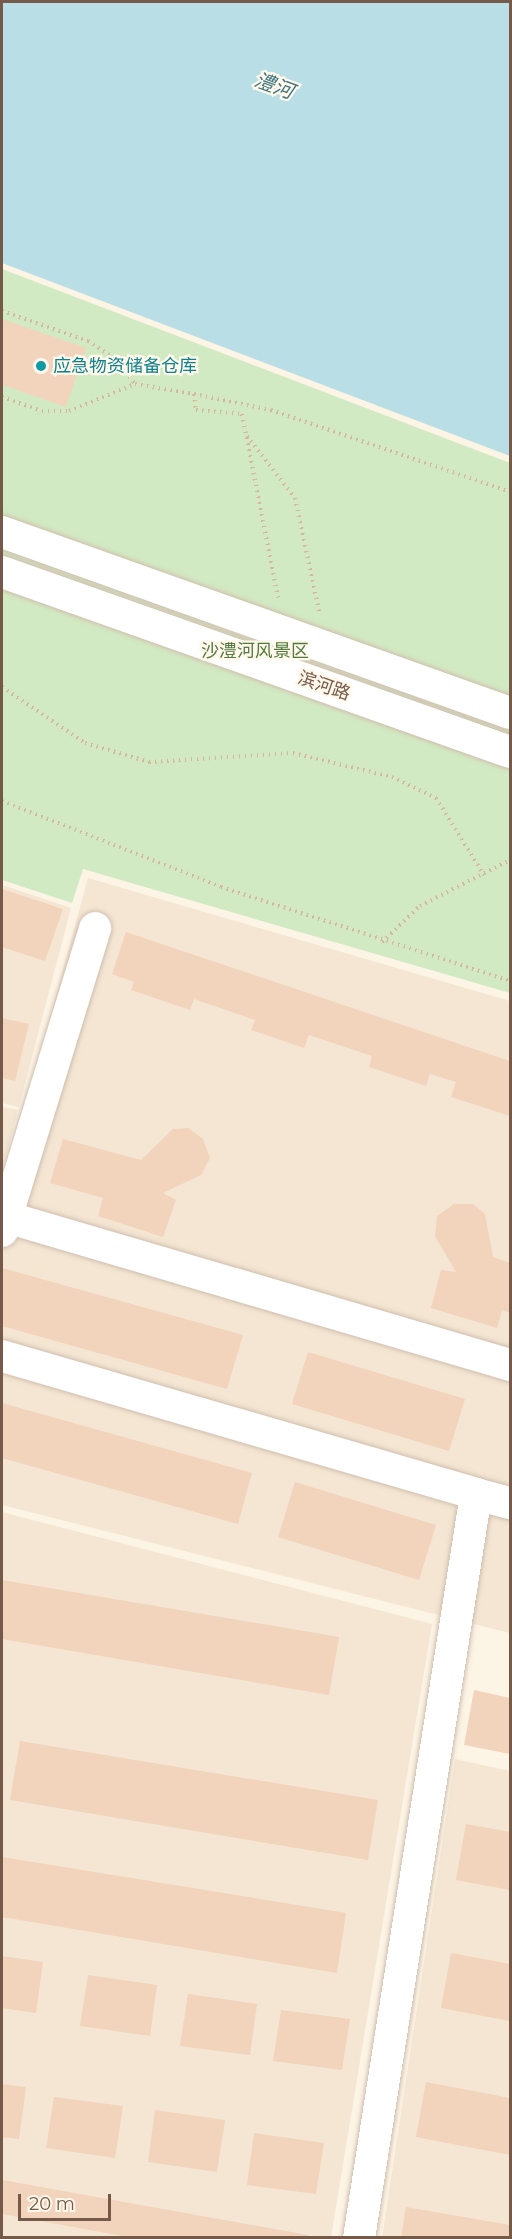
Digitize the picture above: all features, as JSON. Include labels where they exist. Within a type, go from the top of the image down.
[{"type":"street","points":[[2,532],[510,713]]},
{"type":"street","name":"滨河路","points":[[2,572],[510,752]]},
{"type":"street","points":[[273,668],[285,633]]},
{"type":"street","points":[[95,928],[4,1224],[510,1365]]},
{"type":"street","points":[[2,1356],[510,1503]]},
{"type":"street","points":[[359,2238],[476,1494]]},
{"type":"path","points":[[2,311],[88,341],[114,358],[135,384]]},
{"type":"path","points":[[2,397],[42,411],[69,411],[135,384],[194,394],[272,410],[510,492]]},
{"type":"path","points":[[194,394],[196,410],[242,414],[285,633]]},
{"type":"path","points":[[247,436],[295,498],[327,649]]},
{"type":"path","points":[[2,687],[86,743],[149,762],[293,753],[392,777],[436,798],[484,875]]},
{"type":"path","points":[[2,801],[220,887],[382,942],[510,981]]},
{"type":"path","points":[[382,942],[420,906],[510,860]]},
{"type":"shaded area","points":[[88,878],[510,1001],[510,1633],[2,1505],[2,1195]]},
{"type":"shaded area","points":[[2,885],[71,908],[19,1107],[2,1103]]},
{"type":"shaded area","points":[[2,1107],[18,1110],[2,1171]]},
{"type":"shaded area","points":[[2,1512],[432,1624],[331,2237],[2,2237]]},
{"type":"shaded area","points":[[455,1759],[510,1771],[510,2237],[382,2238]]},
{"type":"green space","name":"沙澧河风景区","points":[[2,269],[510,463],[510,993],[83,869],[72,903],[2,880]]},
{"type":"water","name":"澧河","points":[[2,2],[510,2],[510,456],[2,263]]},
{"type":"building","name":"应急物资储备仓库","points":[[2,319],[86,348],[66,407],[2,385]]},
{"type":"building","points":[[2,889],[63,909],[45,961],[2,947]]},
{"type":"building","points":[[126,932],[510,1061],[510,1116],[451,1097],[456,1082],[430,1074],[426,1086],[369,1067],[372,1056],[309,1035],[304,1048],[251,1030],[255,1020],[194,999],[190,1010],[131,990],[134,982],[112,974]]},
{"type":"building","points":[[2,1018],[29,1024],[15,1081],[2,1078]]},
{"type":"building","points":[[188,1128],[203,1139],[210,1158],[201,1175],[163,1193],[176,1200],[163,1237],[98,1216],[103,1198],[50,1183],[63,1139],[141,1160],[173,1129]]},
{"type":"building","points":[[454,1204],[473,1204],[485,1214],[493,1257],[510,1263],[510,1313],[502,1310],[497,1328],[431,1308],[441,1270],[456,1272],[435,1236],[437,1216]]},
{"type":"building","points":[[2,1268],[243,1335],[227,1389],[2,1326]]},
{"type":"building","points":[[308,1352],[465,1399],[449,1451],[292,1404]]},
{"type":"building","points":[[2,1403],[252,1473],[238,1524],[2,1458]]},
{"type":"building","points":[[295,1482],[436,1525],[419,1580],[278,1537]]},
{"type":"building","points":[[2,1580],[339,1637],[329,1695],[2,1639]]},
{"type":"building","points":[[474,1690],[510,1698],[510,1754],[464,1745]]},
{"type":"building","points":[[20,1741],[378,1800],[368,1860],[10,1800]]},
{"type":"building","points":[[466,1824],[510,1832],[510,1890],[456,1880]]},
{"type":"building","points":[[2,1857],[346,1913],[337,1973],[2,1917]]},
{"type":"building","points":[[451,1953],[510,1964],[510,2021],[441,2008]]},
{"type":"building","points":[[2,1956],[43,1962],[36,2013],[2,2008]]},
{"type":"building","points":[[88,1975],[157,1985],[150,2036],[80,2026]]},
{"type":"building","points":[[188,1994],[257,2004],[250,2055],[180,2046]]},
{"type":"building","points":[[281,2010],[350,2019],[342,2070],[273,2061]]},
{"type":"building","points":[[426,2082],[510,2098],[510,2155],[416,2137]]},
{"type":"building","points":[[2,2084],[26,2087],[19,2139],[2,2137]]},
{"type":"building","points":[[54,2097],[123,2106],[115,2158],[46,2148]]},
{"type":"building","points":[[155,2110],[225,2120],[217,2172],[148,2162]]},
{"type":"building","points":[[254,2133],[324,2143],[316,2194],[247,2185]]},
{"type":"building","points":[[2,2180],[308,2235],[307,2238],[133,2238],[2,2214]]},
{"type":"building","points":[[406,2207],[510,2225],[510,2238],[401,2238]]},
{"type":"place","name":"应急物资储备仓库","points":[[41,366]]}]
